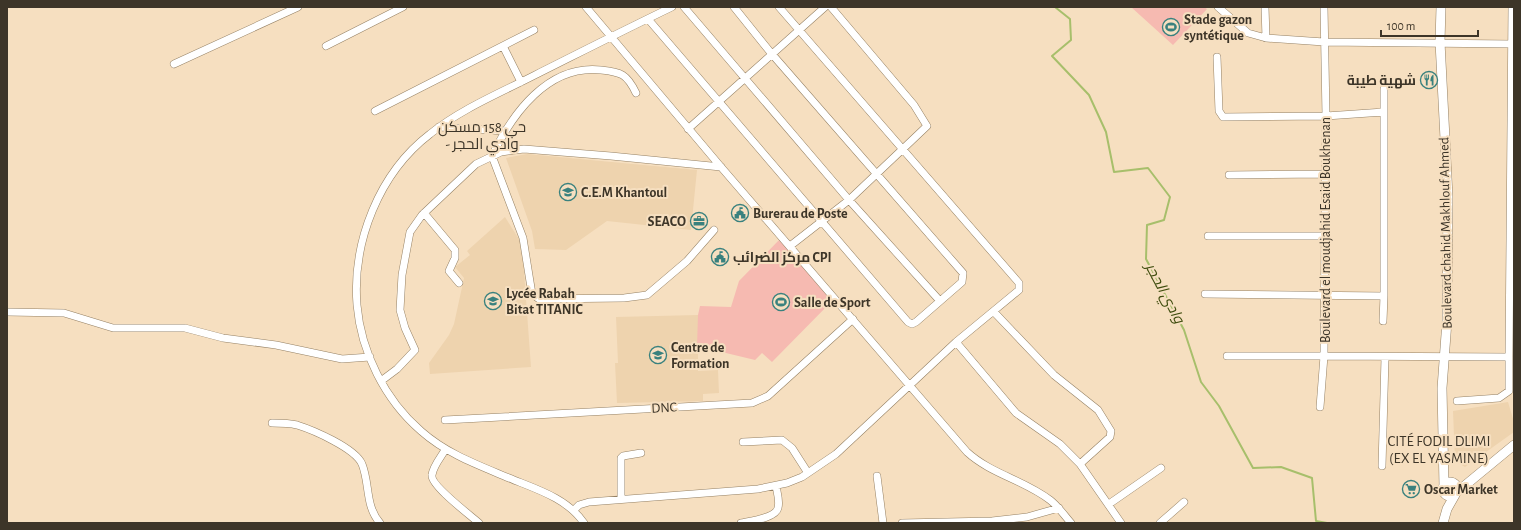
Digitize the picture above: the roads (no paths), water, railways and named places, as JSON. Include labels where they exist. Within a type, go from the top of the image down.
[{"type":"main road","name":"Boulevard chahid Makhlouf Ahmed","points":[[1441,7],[1440,42],[1448,197],[1447,321],[1442,388],[1444,459],[1443,523]]},
{"type":"main road","points":[[1444,489],[1451,496],[1455,487],[1482,470],[1514,445]]},
{"type":"main road","name":"Boulevard chahid Makhlouf Ahmed","points":[[1444,459],[1455,487]]},
{"type":"main road","points":[[1443,523],[1455,487]]},
{"type":"street","points":[[174,64],[298,7]]},
{"type":"street","points":[[326,46],[403,7]]},
{"type":"street","points":[[586,7],[688,129],[975,459],[1043,495],[1059,508],[1071,523]]},
{"type":"street","points":[[592,7],[594,16]]},
{"type":"street","points":[[584,523],[574,510],[534,488],[445,450],[409,421],[381,381],[370,357],[362,333],[357,297],[358,263],[362,243],[375,206],[396,170],[410,152],[439,127],[521,82],[672,7]]},
{"type":"street","points":[[684,7],[849,200],[940,301]]},
{"type":"street","points":[[648,19],[720,101],[821,222],[909,323],[916,322],[962,282],[963,273],[771,53],[734,7]]},
{"type":"street","points":[[574,510],[582,503],[621,498],[758,489],[776,486],[808,473],[836,454],[956,342],[1017,293],[1019,285],[904,150],[798,31],[779,7]]},
{"type":"street","points":[[688,129],[771,53],[825,7]]},
{"type":"street","points":[[790,246],[849,200],[926,128],[926,122],[914,104],[831,7]]},
{"type":"street","points":[[1218,7],[1248,33],[1266,38],[1324,42],[1440,42],[1512,44]]},
{"type":"street","points":[[1265,7],[1266,38]]},
{"type":"street","name":"Boulevard el moudjahid Esaid Boukhenan","points":[[1324,7],[1326,116],[1326,296],[1324,356],[1385,358],[1444,356],[1509,357]]},
{"type":"street","points":[[1457,401],[1499,398],[1509,391],[1512,7]]},
{"type":"street","points":[[375,111],[534,30]]},
{"type":"street","points":[[502,46],[521,82]]},
{"type":"street","points":[[1217,57],[1219,111],[1223,116],[1326,116],[1384,112]]},
{"type":"street","points":[[636,93],[627,77],[618,72],[590,69],[572,72],[540,90],[527,102],[505,131],[492,156],[523,238],[527,258],[530,290],[536,298],[624,298],[645,296],[656,289],[687,261],[714,230]]},
{"type":"street","points":[[1382,321],[1384,296],[1384,89]]},
{"type":"street","points":[[439,127],[505,131]]},
{"type":"street","points":[[381,381],[415,352],[414,346],[404,328],[400,315],[400,296],[408,238],[414,224],[465,172],[476,164],[492,156],[515,150],[532,150],[721,167]]},
{"type":"street","points":[[1229,175],[1326,174]]},
{"type":"street","points":[[424,213],[455,250],[455,258],[449,271],[459,283]]},
{"type":"street","points":[[1208,236],[1326,236]]},
{"type":"street","points":[[1205,294],[1384,296]]},
{"type":"street","points":[[7,312],[64,313],[113,328],[185,328],[224,338],[276,345],[342,359],[370,357]]},
{"type":"street","points":[[994,312],[1054,375],[1094,406],[1111,431],[1110,437],[1080,464]]},
{"type":"street","name":"DNC","points":[[445,420],[752,403],[768,396],[853,319]]},
{"type":"street","points":[[956,342],[1016,413],[1060,444],[1080,464],[1121,523]]},
{"type":"street","points":[[1227,356],[1324,356],[1320,407]]},
{"type":"street","points":[[1382,466],[1385,358]]},
{"type":"street","points":[[272,422],[301,427],[340,445],[355,455],[362,465],[372,510],[380,523]]},
{"type":"street","points":[[743,442],[782,440],[792,448],[808,473]]},
{"type":"street","points":[[445,450],[433,471],[433,480],[439,488],[479,523]]},
{"type":"street","points":[[621,498],[621,458],[623,456],[641,453]]},
{"type":"street","points":[[1108,504],[1161,468]]},
{"type":"street","points":[[877,476],[883,523]]},
{"type":"street","points":[[741,523],[767,517],[776,512],[778,507],[776,486]]},
{"type":"street","points":[[1160,523],[1184,502]]},
{"type":"street","points":[[902,523],[992,521],[1027,517],[1059,508]]},
{"type":"waterway","name":"وادي الحجر","points":[[1055,7],[1070,19],[1071,40],[1052,56],[1089,95],[1106,132],[1114,172],[1148,168],[1170,197],[1164,220],[1147,225],[1146,259],[1184,330],[1201,382],[1219,406],[1253,468],[1281,467],[1312,478],[1316,521],[1327,523]]},
{"type":"place","name":"Stade gazon syntétique","points":[[1171,27]]},
{"type":"place","name":"شهية طيبة","points":[[1429,80]]},
{"type":"place","name":"C.E.M Khantoul","points":[[568,192]]},
{"type":"place","name":"Burerau de Poste","points":[[740,213]]},
{"type":"place","name":"SEACO","points":[[699,221]]},
{"type":"place","name":"مركز الضرائب CPI","points":[[720,257]]},
{"type":"place","name":"Lycée Rabah Bitat TITANIC","points":[[493,301]]},
{"type":"place","name":"Salle de Sport","points":[[781,302]]},
{"type":"place","name":"Centre de Formation","points":[[658,355]]},
{"type":"place","name":"Oscar Market","points":[[1411,489]]},
{"type":"district","name":"حي 158 مسكن - وادي الحجر","points":[[482,136]]},
{"type":"district","name":"CITÉ FODIL DLIMI (EX EL YASMINE)","points":[[1439,450]]}]
